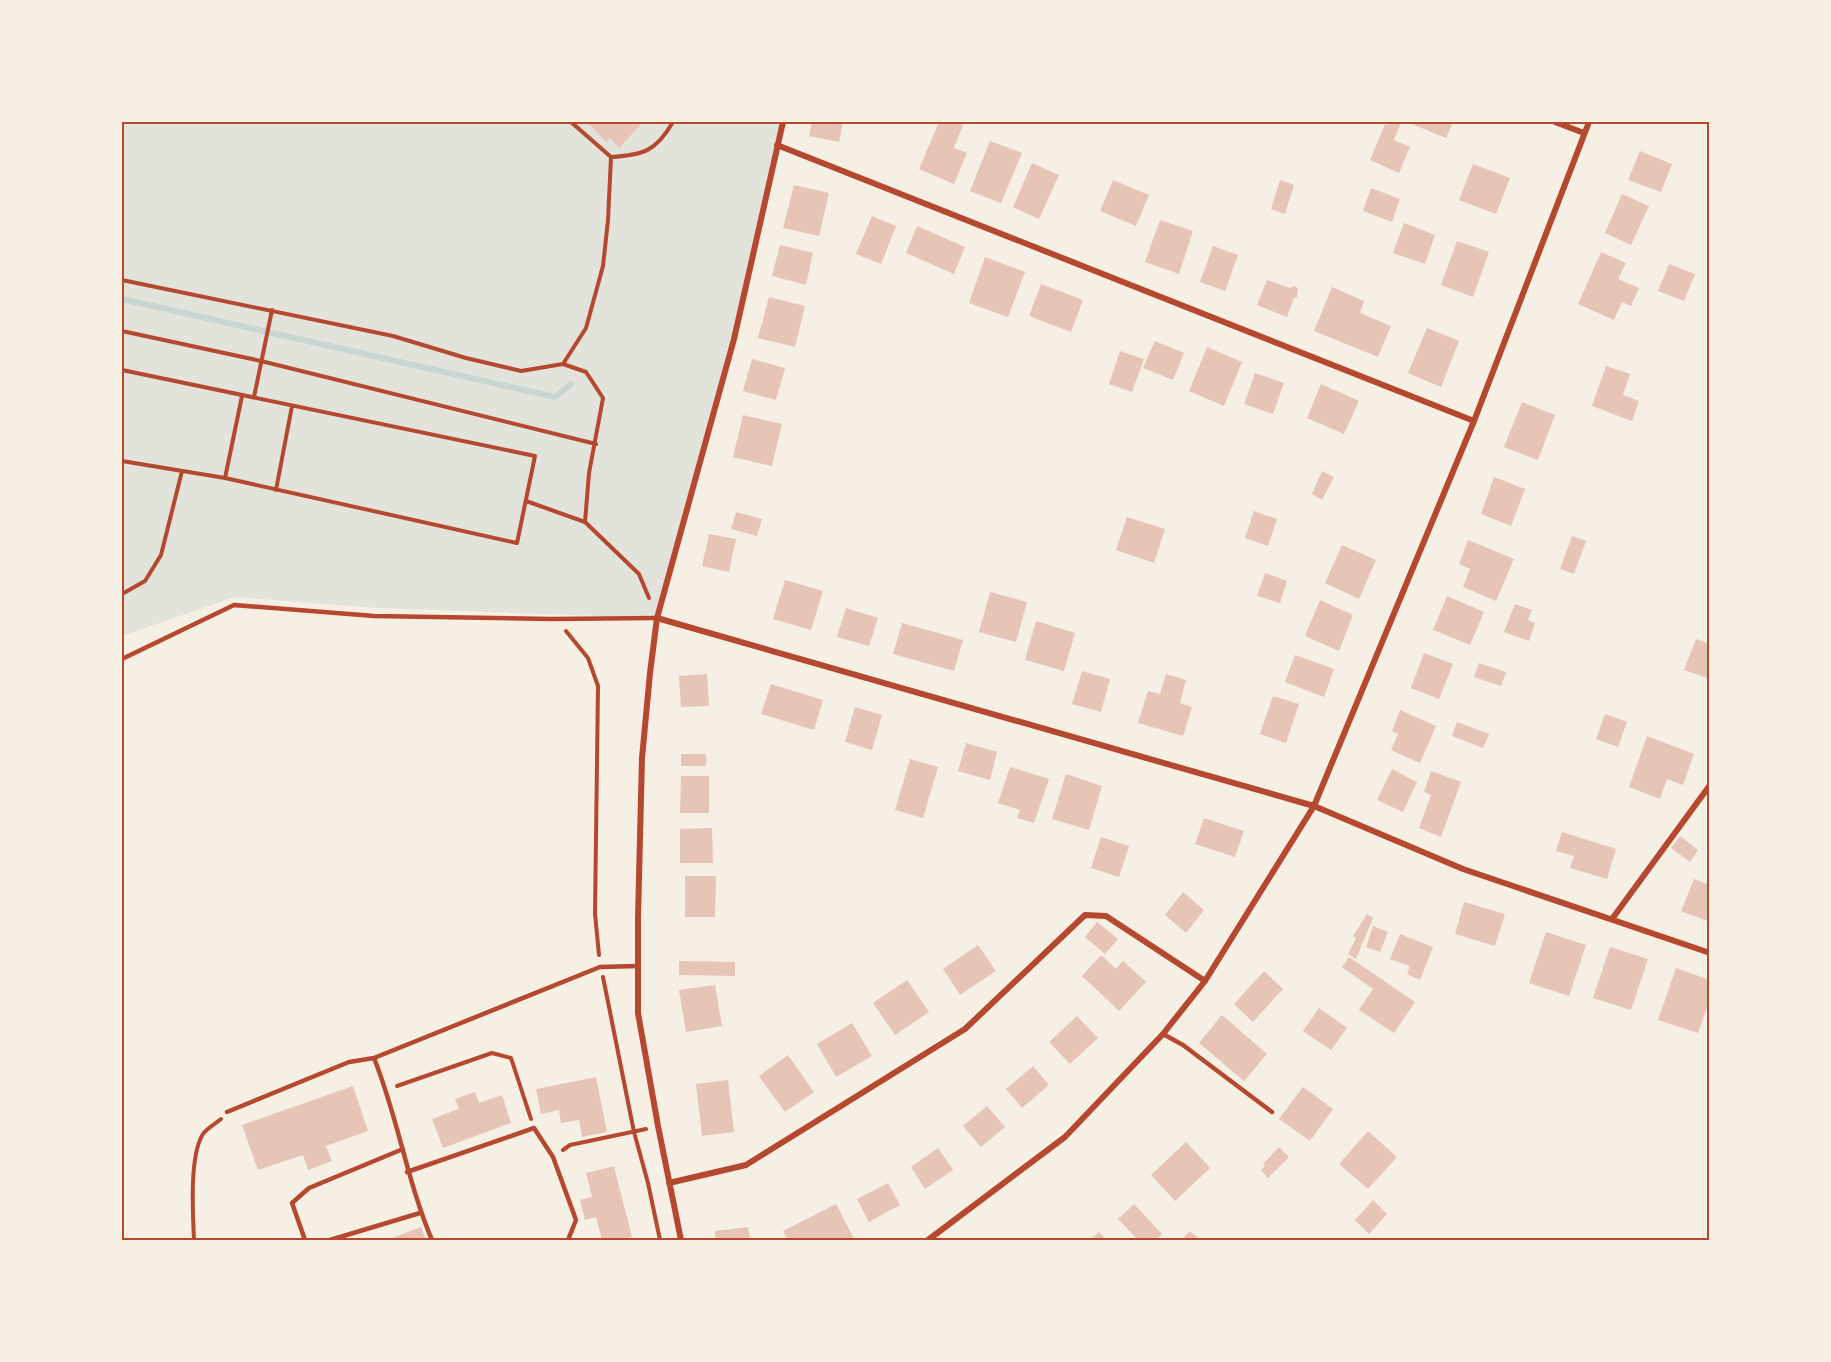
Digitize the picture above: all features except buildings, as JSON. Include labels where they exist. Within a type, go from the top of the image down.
[{"type":"street","points":[[681,1240],[638,1013],[642,758],[657,618],[734,339],[783,122]]},
{"type":"street","points":[[1555,122],[1584,133]]},
{"type":"street","points":[[928,1240],[1065,1137],[1163,1034],[1205,981],[1314,806],[1474,421],[1589,122]]},
{"type":"street","points":[[777,145],[1474,421]]},
{"type":"street","points":[[657,618],[1314,806],[1463,869],[1710,953]]},
{"type":"street","points":[[1612,919],[1710,785]]},
{"type":"street","points":[[669,1183],[746,1165],[965,1029],[1085,915],[1106,916],[1205,981]]},
{"type":"lane","points":[[122,659],[234,605],[374,616],[552,620],[657,618]]},
{"type":"lane","points":[[227,1112],[349,1062],[374,1058],[600,968],[638,966]]},
{"type":"lane","points":[[1163,1034],[1183,1045],[1272,1112]]},
{"type":"lane","points":[[374,1058],[387,1090],[407,1172],[420,1213],[432,1240]]},
{"type":"lane","points":[[407,1172],[534,1128],[553,1157],[576,1221],[568,1240]]},
{"type":"lane","points":[[305,1240],[292,1203],[309,1188],[402,1149]]},
{"type":"lane","points":[[330,1240],[420,1213]]},
{"type":"path","points":[[571,122],[611,157],[637,155],[663,140],[673,122]]},
{"type":"path","points":[[563,364],[586,328],[603,266],[611,157]]},
{"type":"path","points":[[122,280],[393,336],[466,358],[521,371],[563,364],[566,367],[586,372],[603,398],[589,473],[585,522]]},
{"type":"path","points":[[254,397],[272,310]]},
{"type":"path","points":[[122,331],[261,361],[596,444]]},
{"type":"path","points":[[122,370],[535,456],[517,543],[225,478],[122,461]]},
{"type":"path","points":[[225,478],[242,396]]},
{"type":"path","points":[[276,490],[292,406]]},
{"type":"path","points":[[122,594],[145,581],[161,555],[182,471]]},
{"type":"path","points":[[526,501],[585,522],[639,574],[657,618]]},
{"type":"path","points":[[552,620],[570,635],[588,658],[597,686],[595,914],[600,968],[634,1132],[660,1240]]},
{"type":"path","points":[[387,1090],[492,1053],[511,1058],[534,1128]]},
{"type":"path","points":[[194,1240],[193,1201],[198,1147],[203,1134],[227,1112]]},
{"type":"path","points":[[553,1157],[570,1145],[658,1126]]},
{"type":"shaded area","points":[[122,122],[785,122],[734,339],[657,618],[377,608],[235,597],[122,636]]},
{"type":"waterway","points":[[122,299],[555,397],[571,384]]}]
